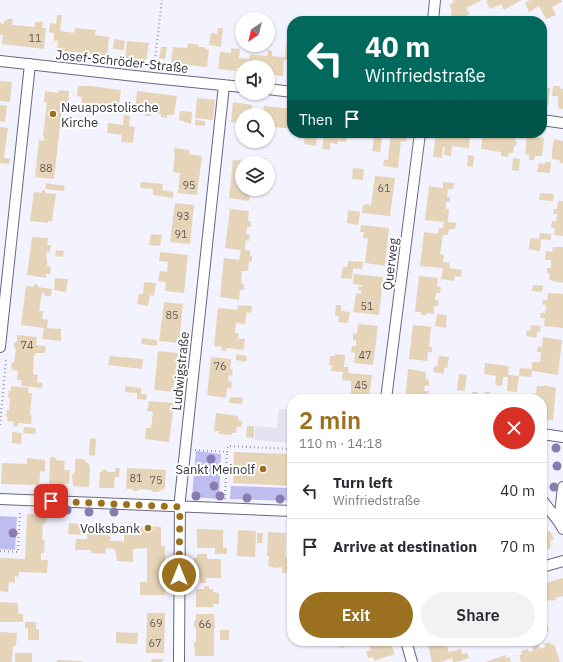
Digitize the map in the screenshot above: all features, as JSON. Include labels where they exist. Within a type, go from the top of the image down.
[{"type":"street","points":[[433,16],[435,0]]},
{"type":"street","name":"Josef-Schröder-Straße","points":[[0,61],[235,86]]},
{"type":"street","points":[[0,347],[30,64]]},
{"type":"street","name":"Ludwigstraße","points":[[179,662],[180,507],[182,470],[224,85]]},
{"type":"street","points":[[275,90],[287,91]]},
{"type":"street","points":[[547,121],[563,123]]},
{"type":"street","name":"Querweg","points":[[387,394],[419,138]]},
{"type":"street","points":[[547,434],[563,436]]},
{"type":"street","points":[[561,526],[563,487]]},
{"type":"street","points":[[0,498],[287,511]]},
{"type":"street","points":[[547,507],[561,526]]},
{"type":"street","points":[[547,566],[563,561]]},
{"type":"street","points":[[407,646],[412,662]]},
{"type":"path","points":[[153,78],[162,0]]},
{"type":"path","points":[[0,425],[6,359]]},
{"type":"path","points":[[224,509],[228,446],[287,449]]},
{"type":"path","points":[[192,450],[227,452]]},
{"type":"path","points":[[0,551],[18,552],[20,512]]},
{"type":"shaded area","points":[[279,409],[287,410],[287,443],[255,440],[255,426],[277,428]]},
{"type":"shaded area","points":[[196,451],[221,454],[219,499],[192,497]]},
{"type":"shaded area","points":[[231,486],[287,488],[287,501],[230,499]]},
{"type":"shaded area","points":[[0,516],[17,517],[15,550],[0,549]]},
{"type":"building","points":[[453,0],[482,0],[466,8],[470,14],[466,16],[452,16],[452,10],[449,5],[454,2]]},
{"type":"building","points":[[522,0],[504,10],[501,4],[490,9],[486,1]]},
{"type":"building","points":[[530,0],[561,0],[562,2],[552,7],[556,15],[547,19],[547,16],[544,16],[539,6],[529,12],[525,3]]},
{"type":"building","points":[[57,15],[62,15],[60,31],[74,33],[75,28],[96,30],[95,35],[109,37],[107,56],[57,50],[58,41],[54,41],[54,33],[49,32],[50,23],[56,24]]},
{"type":"building","points":[[7,19],[13,19],[12,25],[35,27],[35,22],[43,22],[42,28],[46,28],[44,49],[2,44],[3,35],[0,35],[0,23],[4,24],[4,20],[7,21]]},
{"type":"building","points":[[218,28],[223,28],[221,47],[209,45],[211,33],[217,34]]},
{"type":"building","points":[[114,39],[125,41],[124,50],[113,49]]},
{"type":"building","points":[[287,40],[287,60],[284,60],[283,76],[275,75],[275,60],[235,60],[235,71],[218,69],[220,52],[231,53],[231,48],[235,48],[235,52],[240,52],[239,58],[249,59],[250,54],[267,56],[268,52],[272,52],[272,56],[285,57]]},
{"type":"building","points":[[127,41],[149,43],[146,61],[125,58]]},
{"type":"building","points":[[188,43],[199,45],[199,47],[205,47],[205,49],[209,50],[207,67],[171,63],[173,47],[187,48]]},
{"type":"building","points":[[161,47],[167,47],[165,59],[159,58]]},
{"type":"building","points":[[0,81],[12,82],[10,102],[0,101]]},
{"type":"building","points":[[78,86],[121,90],[118,111],[111,110],[112,106],[89,103],[89,108],[81,107],[82,97],[77,96]]},
{"type":"building","points":[[553,86],[560,86],[560,88],[563,89],[563,109],[558,108],[558,96],[552,96]]},
{"type":"building","points":[[547,88],[550,88],[548,106]]},
{"type":"building","points":[[59,90],[69,91],[68,108],[62,108],[54,179],[35,177],[39,140],[44,141],[43,136],[47,103],[44,102],[45,91],[58,93]]},
{"type":"building","points":[[137,91],[177,96],[174,115],[167,115],[167,118],[161,117],[161,114],[152,113],[151,116],[145,116],[145,112],[135,111]]},
{"type":"building","points":[[197,98],[215,100],[213,120],[195,118]]},
{"type":"building","points":[[233,102],[252,105],[252,108],[235,108],[235,122],[231,122]]},
{"type":"building","points":[[0,105],[7,106],[5,122],[0,121]]},
{"type":"building","points":[[264,106],[287,108],[287,128],[275,127],[275,108],[264,108]]},
{"type":"building","points":[[180,111],[192,112],[191,124],[179,120]]},
{"type":"building","points":[[124,115],[130,116],[129,126],[135,127],[133,143],[121,142],[122,135],[107,133],[108,123],[123,125]]},
{"type":"building","points":[[195,120],[205,121],[205,126],[195,125]]},
{"type":"building","points":[[0,127],[8,128],[4,158],[10,159],[9,164],[0,163]]},
{"type":"building","points":[[305,138],[317,138],[316,146],[304,144]]},
{"type":"building","points":[[324,138],[347,138],[346,142],[338,141],[338,144],[330,143],[330,150],[322,149]]},
{"type":"building","points":[[374,138],[382,138],[380,152],[372,151]]},
{"type":"building","points":[[389,138],[406,138],[406,142],[401,141],[398,168],[383,166],[384,160],[388,160]]},
{"type":"building","points":[[435,138],[470,138],[469,148],[452,146],[451,156],[444,155],[445,147],[443,147],[442,158],[433,157]]},
{"type":"building","points":[[482,138],[516,138],[515,141],[517,141],[516,146],[514,146],[513,153],[509,153],[508,157],[501,156],[501,152],[481,149]]},
{"type":"building","points":[[527,138],[544,138],[542,156],[535,156],[534,160],[529,160],[529,155],[525,154]]},
{"type":"building","points":[[554,139],[563,141],[563,163],[559,163],[560,160],[552,159]]},
{"type":"building","points":[[174,148],[189,150],[189,154],[202,156],[197,195],[178,193],[180,173],[173,172],[175,153]]},
{"type":"building","points":[[468,155],[474,156],[473,167],[467,166]]},
{"type":"building","points":[[513,158],[520,159],[519,171],[512,170]]},
{"type":"building","points":[[233,160],[235,160],[235,196],[250,196],[249,201],[229,198]]},
{"type":"building","points":[[545,162],[551,162],[550,173],[537,172],[539,163],[545,164]]},
{"type":"building","points":[[353,168],[364,169],[363,180],[352,179]]},
{"type":"building","points":[[375,176],[395,178],[390,216],[362,213],[363,206],[366,204],[371,205]]},
{"type":"building","points":[[141,182],[163,184],[162,190],[173,192],[173,198],[153,195],[153,189],[140,188]]},
{"type":"building","points":[[443,182],[454,183],[453,189],[448,189],[447,197],[450,197],[450,202],[446,202],[446,209],[449,209],[448,222],[456,223],[455,229],[449,229],[448,235],[443,235],[440,254],[444,255],[443,262],[450,263],[449,268],[462,270],[461,277],[455,276],[454,281],[441,279],[443,268],[420,266],[424,232],[438,234],[439,228],[443,228],[444,222],[425,220],[429,186],[443,188]]},
{"type":"building","points":[[46,183],[65,186],[64,191],[45,189]]},
{"type":"building","points":[[42,190],[45,190],[45,193],[56,194],[52,221],[48,221],[48,223],[30,221],[34,192],[42,193]]},
{"type":"building","points":[[540,193],[554,194],[553,201],[539,200]]},
{"type":"building","points":[[558,201],[563,201],[563,236],[554,235],[555,228],[551,228],[552,221],[556,221],[557,214],[553,214],[554,209],[557,209]]},
{"type":"building","points":[[175,203],[194,205],[190,244],[170,242]]},
{"type":"building","points":[[230,209],[249,211],[248,221],[251,221],[251,227],[247,227],[246,234],[250,235],[249,241],[246,240],[245,250],[250,251],[252,262],[249,261],[248,271],[242,271],[241,283],[244,284],[244,290],[240,290],[239,300],[220,297],[224,258],[239,260],[241,250],[225,248]]},
{"type":"building","points":[[348,210],[360,212],[358,225],[347,223]]},
{"type":"building","points":[[361,225],[389,228],[385,266],[365,263],[368,238],[363,238],[364,232],[360,232]]},
{"type":"building","points":[[540,233],[551,234],[551,240],[541,239],[540,251],[529,249],[530,238],[539,239]]},
{"type":"building","points":[[151,234],[162,235],[160,246],[149,245]]},
{"type":"building","points":[[32,237],[48,238],[47,245],[51,245],[50,252],[47,251],[46,258],[47,266],[51,267],[50,274],[46,274],[46,278],[27,275]]},
{"type":"building","points":[[553,247],[563,247],[563,282],[561,283],[549,280],[550,274],[547,273],[547,268],[551,268],[551,260],[545,260],[546,251],[552,252]]},
{"type":"building","points":[[56,250],[64,251],[63,257],[55,256]]},
{"type":"building","points":[[160,252],[188,255],[184,293],[165,291],[166,282],[158,281],[160,271],[167,272],[168,262],[159,261]]},
{"type":"building","points":[[348,261],[363,262],[362,269],[353,268],[352,279],[341,278],[343,267],[347,267]]},
{"type":"building","points":[[354,274],[383,277],[379,315],[353,312],[356,293],[361,294],[362,291],[358,290],[359,286],[362,287],[362,285],[353,284]]},
{"type":"building","points":[[419,276],[438,278],[437,286],[441,287],[440,293],[436,293],[435,300],[439,301],[438,306],[434,306],[434,314],[426,313],[426,315],[421,315],[421,312],[415,312]]},
{"type":"building","points":[[55,278],[68,279],[66,292],[54,290]]},
{"type":"building","points":[[144,282],[156,283],[154,296],[150,295],[148,306],[137,304],[139,294],[143,294]]},
{"type":"building","points":[[34,284],[38,285],[38,287],[52,289],[51,296],[45,296],[45,293],[42,293],[39,311],[43,311],[42,319],[48,320],[47,328],[61,329],[61,341],[42,339],[44,328],[21,325],[26,286],[33,287]]},
{"type":"building","points":[[533,285],[543,286],[542,292],[532,291]]},
{"type":"building","points":[[548,293],[563,294],[563,328],[544,326],[545,318],[540,318],[541,313],[545,313],[546,305],[542,305],[543,300],[547,300]]},
{"type":"building","points":[[164,302],[183,304],[179,343],[159,341]]},
{"type":"building","points":[[238,305],[252,306],[251,313],[247,312],[245,324],[236,323],[235,333],[239,333],[238,339],[245,339],[244,348],[242,350],[227,348],[226,351],[221,350],[222,347],[214,346],[218,308],[237,310]]},
{"type":"building","points":[[336,305],[341,305],[341,311],[350,312],[348,323],[338,322],[339,316],[335,316]]},
{"type":"building","points":[[437,314],[447,315],[446,328],[435,326]]},
{"type":"building","points":[[358,324],[378,326],[373,365],[354,363],[355,353],[351,352],[352,346],[356,346],[356,340],[353,340],[353,333],[357,334]]},
{"type":"building","points":[[413,325],[431,327],[429,347],[432,347],[432,352],[428,352],[427,361],[409,359]]},
{"type":"building","points":[[531,325],[541,326],[540,332],[537,332],[536,338],[526,336],[527,330],[530,331]]},
{"type":"building","points":[[17,335],[37,337],[36,345],[46,346],[45,353],[35,353],[34,357],[33,374],[38,375],[37,382],[43,383],[42,388],[21,386],[22,380],[17,380],[18,371],[13,370],[11,367],[12,363],[14,362],[16,349],[14,347],[14,343],[17,341]]},
{"type":"building","points":[[543,337],[562,340],[558,375],[532,371],[531,377],[519,376],[520,368],[532,369],[532,362],[540,362],[541,352],[537,352],[538,346],[542,347]]},
{"type":"building","points":[[142,338],[157,340],[157,346],[141,344]]},
{"type":"building","points":[[158,351],[178,353],[173,392],[154,390]]},
{"type":"building","points":[[236,354],[247,356],[246,362],[236,360]]},
{"type":"building","points":[[335,354],[345,355],[344,367],[349,367],[348,373],[372,375],[370,394],[351,394],[351,381],[342,380],[343,372],[331,371],[332,365],[329,365],[330,356],[335,356]]},
{"type":"building","points":[[110,356],[143,359],[142,369],[108,365]]},
{"type":"building","points":[[439,356],[449,357],[447,368],[444,367],[444,374],[433,372],[434,366],[437,367]]},
{"type":"building","points":[[211,357],[231,359],[230,369],[233,369],[232,376],[229,375],[228,381],[232,382],[231,389],[227,388],[226,398],[207,395]]},
{"type":"building","points":[[485,363],[509,366],[508,375],[519,376],[517,392],[507,391],[508,377],[503,377],[502,386],[495,385],[496,376],[484,374]]},
{"type":"building","points":[[408,369],[426,372],[426,379],[429,380],[429,386],[425,385],[424,391],[429,391],[429,394],[406,394]]},
{"type":"building","points":[[459,374],[467,375],[465,391],[457,390]]},
{"type":"building","points":[[11,386],[29,388],[28,393],[32,393],[30,415],[32,415],[31,424],[18,423],[18,426],[13,426],[14,422],[7,421],[8,417],[6,417],[7,410],[9,410],[10,398],[8,398],[9,390],[11,391]]},
{"type":"building","points":[[125,386],[141,388],[141,394],[147,394],[146,400],[137,399],[137,393],[125,392]]},
{"type":"building","points":[[537,386],[556,388],[553,420],[547,420],[547,394],[536,394]]},
{"type":"building","points":[[472,392],[478,392],[477,394],[472,394]]},
{"type":"building","points":[[485,392],[490,392],[490,394],[484,394]]},
{"type":"building","points":[[230,397],[243,398],[242,404],[229,403]]},
{"type":"building","points":[[149,401],[174,403],[169,442],[145,439],[146,428],[151,428],[153,412],[147,411]]},
{"type":"building","points":[[216,413],[238,416],[238,420],[242,421],[241,427],[237,427],[236,433],[232,433],[232,435],[219,434],[219,431],[214,431]]},
{"type":"building","points":[[247,426],[254,426],[254,438],[246,437]]},
{"type":"building","points":[[24,427],[36,428],[35,434],[23,433]]},
{"type":"building","points":[[12,432],[22,433],[21,444],[12,443]]},
{"type":"building","points":[[90,438],[96,439],[95,456],[89,455]]},
{"type":"building","name":"Sankt Meinolf","points":[[234,452],[287,454],[287,486],[233,483]]},
{"type":"building","points":[[27,458],[45,460],[45,472],[40,471],[39,485],[1,484],[2,463],[27,464]]},
{"type":"building","points":[[50,458],[56,458],[56,460],[65,461],[64,470],[70,470],[69,484],[65,483],[65,486],[62,486],[62,489],[55,489],[55,486],[49,486]]},
{"type":"building","points":[[75,459],[83,459],[89,464],[89,487],[73,486],[72,474],[74,474]]},
{"type":"building","points":[[115,468],[120,468],[119,477],[115,477],[114,488],[99,488],[100,472],[102,472],[102,470],[107,470],[107,472],[115,472]]},
{"type":"building","points":[[127,468],[166,470],[165,488],[157,492],[153,492],[151,490],[140,489],[138,491],[134,491],[132,489],[126,489]]},
{"type":"building","points":[[27,514],[43,515],[43,517],[46,517],[47,519],[45,524],[43,524],[42,540],[45,540],[44,553],[41,553],[41,560],[48,560],[47,573],[19,572],[19,577],[15,576],[15,583],[9,582],[8,592],[0,591],[0,558],[25,559]]},
{"type":"building","points":[[69,523],[81,524],[81,535],[68,534]]},
{"type":"building","points":[[88,524],[108,525],[107,534],[111,537],[110,541],[123,541],[123,543],[124,527],[139,528],[146,526],[146,524],[150,524],[150,526],[161,527],[161,546],[165,546],[165,578],[163,578],[163,582],[165,582],[165,595],[140,595],[140,582],[147,582],[147,548],[133,549],[133,562],[117,561],[115,549],[106,548],[106,554],[91,553],[91,550],[75,550],[76,539],[87,539]]},
{"type":"building","points":[[197,529],[223,530],[223,548],[227,548],[227,554],[215,554],[215,548],[197,548]]},
{"type":"building","points":[[238,530],[256,531],[255,557],[237,556]]},
{"type":"building","points":[[550,531],[554,539],[550,541],[550,549],[547,550],[547,532]]},
{"type":"building","points":[[268,532],[286,533],[285,557],[287,557],[287,573],[282,573],[282,567],[275,568],[268,566],[269,556],[267,556]]},
{"type":"building","points":[[257,533],[263,533],[262,543],[257,543]]},
{"type":"building","points":[[197,554],[207,554],[207,559],[221,559],[221,578],[206,578],[206,583],[200,583],[200,578],[194,578],[194,558],[197,558]]},
{"type":"building","points":[[563,578],[563,596],[555,598],[556,600],[547,601],[547,583]]},
{"type":"building","points":[[204,586],[209,586],[209,589],[213,589],[213,592],[219,593],[219,604],[213,604],[213,607],[196,607],[196,589],[204,589]]},
{"type":"building","points":[[0,602],[18,603],[18,614],[23,614],[23,622],[0,622]]},
{"type":"building","points":[[147,613],[165,613],[164,653],[146,653]]},
{"type":"building","points":[[196,614],[214,614],[214,656],[195,656],[194,643],[196,641],[196,629],[194,627],[194,622],[196,620]]},
{"type":"building","points":[[25,622],[36,622],[36,629],[39,629],[39,640],[28,640],[28,628],[25,628]]},
{"type":"building","points":[[220,630],[229,630],[229,640],[220,640]]},
{"type":"building","points":[[0,632],[17,633],[16,646],[13,646],[12,662],[0,662]]},
{"type":"building","points":[[116,632],[138,633],[137,644],[116,643]]},
{"type":"building","points":[[550,642],[551,645],[554,644],[560,662],[521,662],[519,655],[522,654],[521,651],[528,649],[529,652],[533,651],[532,647],[536,646],[539,646],[540,649],[547,646],[547,643]]},
{"type":"building","points":[[369,646],[392,646],[395,654],[374,661],[373,657],[368,658],[366,652],[371,650]]},
{"type":"building","points":[[428,646],[447,646],[449,652],[461,649],[462,654],[467,653],[469,658],[456,662],[453,662],[452,658],[441,662],[432,662]]},
{"type":"building","points":[[15,653],[32,653],[32,662],[15,662]]},
{"type":"building","points":[[506,655],[506,658],[510,657],[511,662],[485,662]]},
{"type":"building","points":[[152,659],[163,659],[162,662],[151,662]]},
{"type":"building","points":[[57,660],[83,661],[83,662],[57,662]]},
{"type":"place","name":"Neuapostolische Kirche","points":[[53,114]]},
{"type":"place","name":"Sankt Meinolf","points":[[263,469]]},
{"type":"place","name":"Volksbank","points":[[148,528]]},
{"type":"route","points":[[51,501],[180,507],[179,575]]}]
